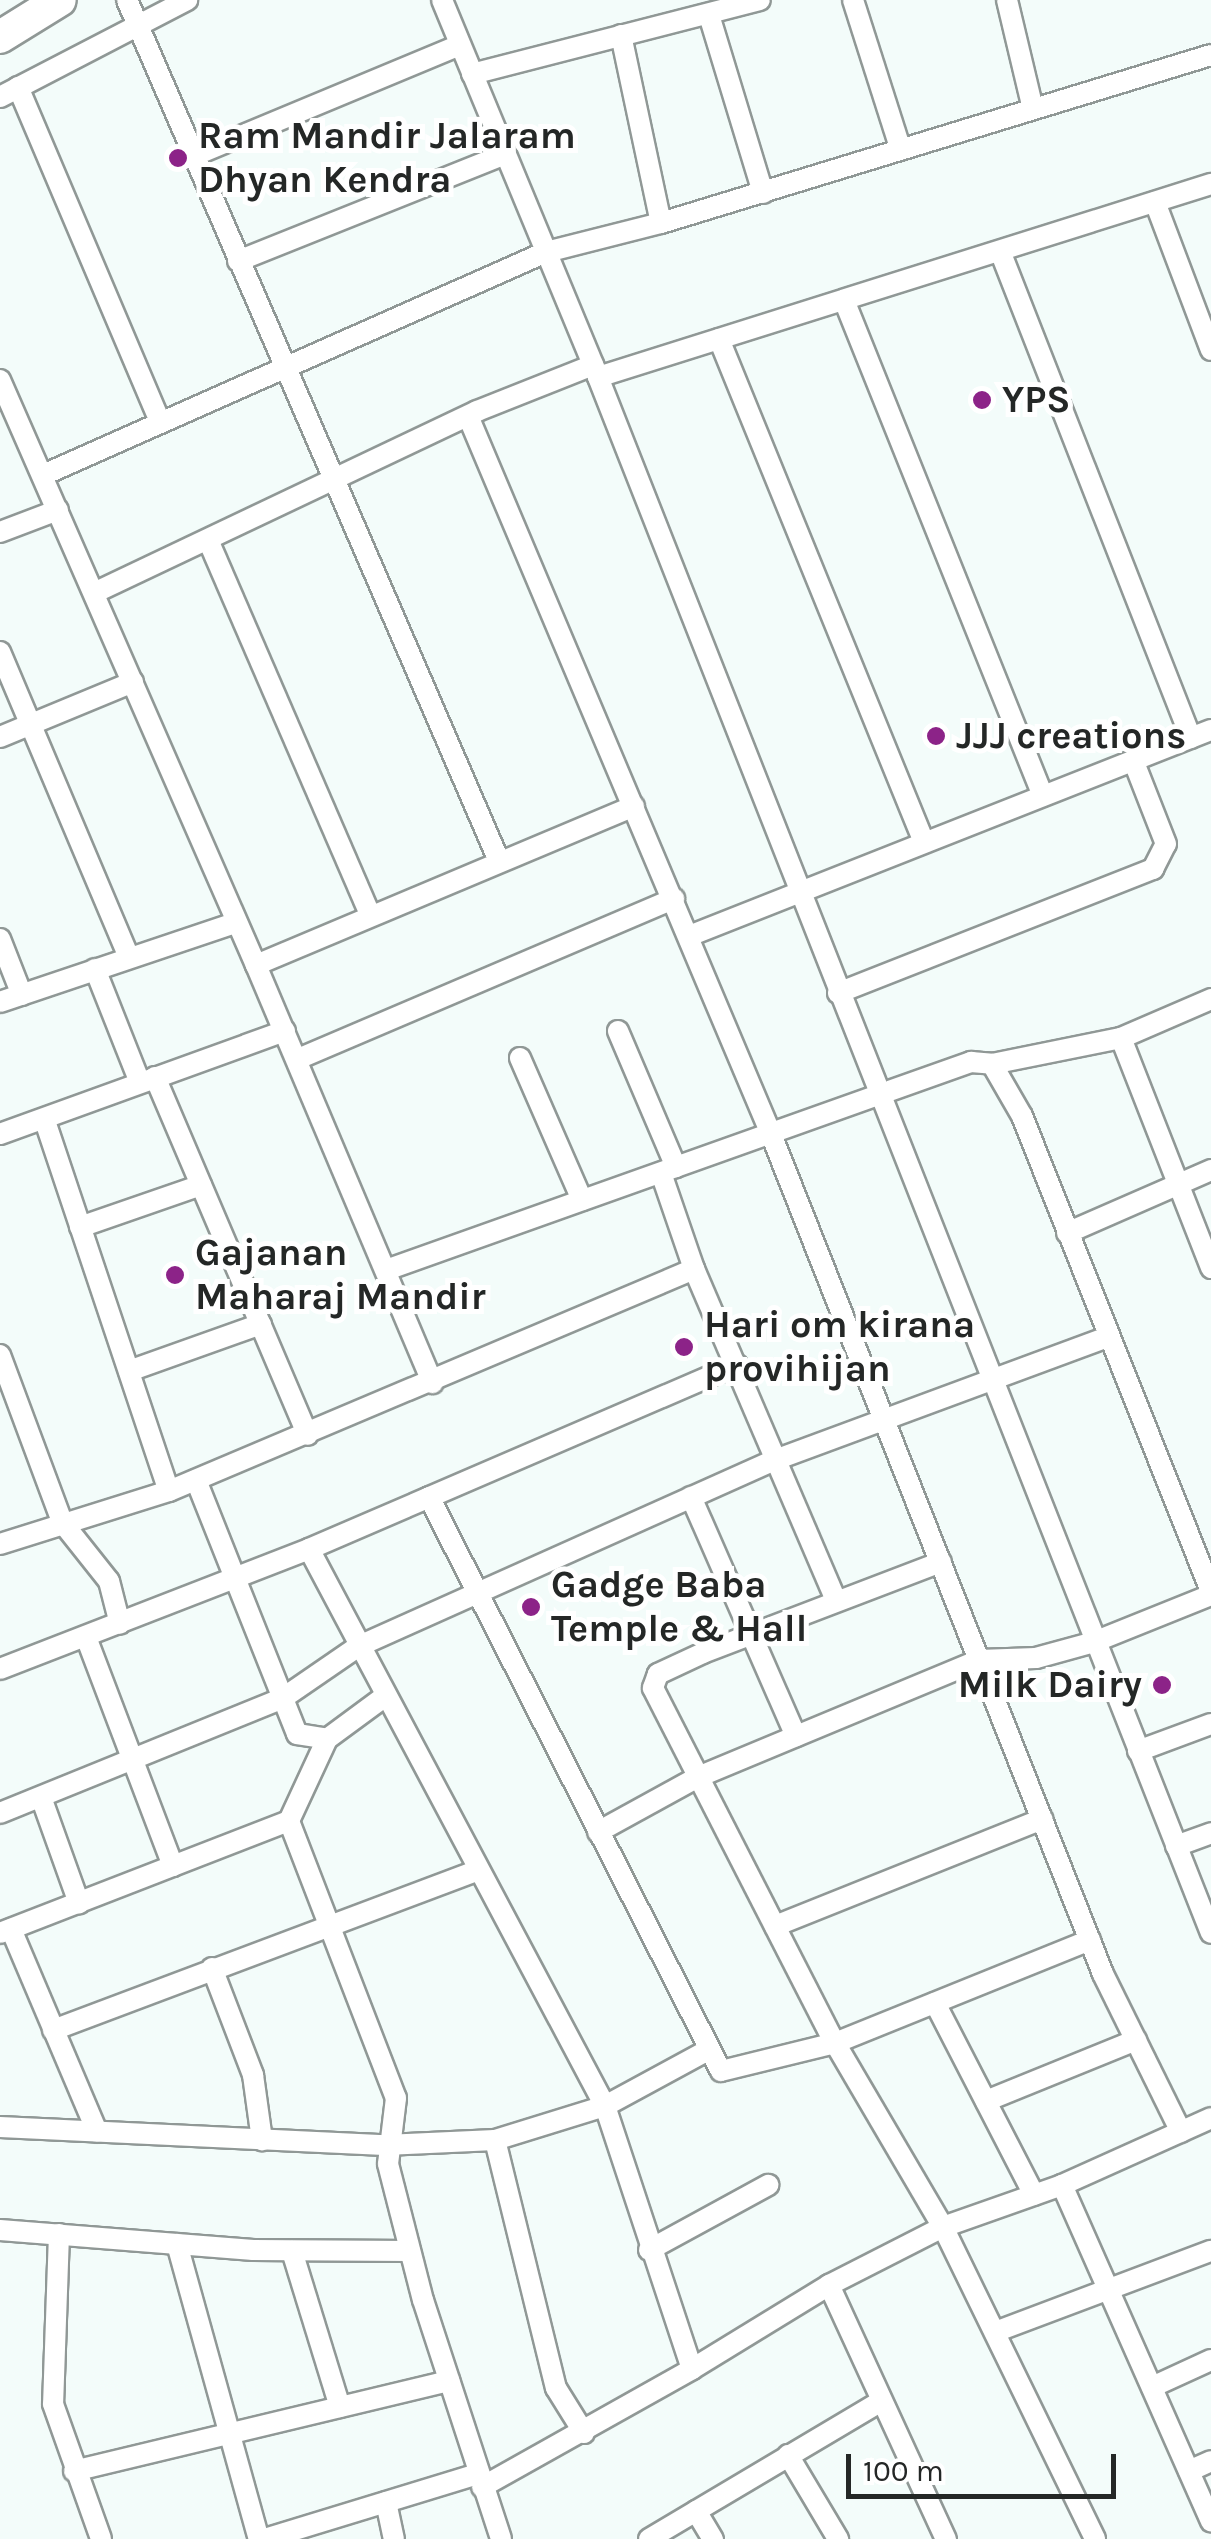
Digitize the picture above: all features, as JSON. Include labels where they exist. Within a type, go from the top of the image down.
[{"type":"main road","points":[[0,37],[60,0]]},
{"type":"street","points":[[128,0],[332,481],[500,862]]},
{"type":"street","points":[[160,422],[9,92],[187,0]]},
{"type":"street","points":[[442,0],[595,371],[989,1380],[1211,1933]]},
{"type":"street","points":[[472,74],[760,0]]},
{"type":"street","points":[[853,0],[901,150]]},
{"type":"street","points":[[1007,0],[1033,108]]},
{"type":"street","points":[[709,14],[762,193]]},
{"type":"street","points":[[621,35],[661,224]]},
{"type":"street","points":[[194,156],[460,45]]},
{"type":"street","points":[[42,475],[285,371],[546,252],[661,224],[1211,55]]},
{"type":"street","points":[[238,262],[506,154]]},
{"type":"street","points":[[94,593],[468,416],[595,371],[719,339],[1211,184]]},
{"type":"street","points":[[1156,202],[1211,350]]},
{"type":"street","points":[[689,936],[1201,734],[1000,251]]},
{"type":"street","points":[[844,300],[1043,796]]},
{"type":"street","points":[[719,339],[924,842]]},
{"type":"street","points":[[0,380],[389,1269],[433,1383]]},
{"type":"street","points":[[468,416],[772,1134],[1090,1940],[1181,2132]]},
{"type":"street","points":[[0,532],[58,510]]},
{"type":"street","points":[[208,540],[368,912]]},
{"type":"street","points":[[0,652],[128,957]]},
{"type":"street","points":[[0,737],[133,682]]},
{"type":"street","points":[[838,993],[1153,869],[1166,844],[1134,760]]},
{"type":"street","points":[[256,964],[368,912],[634,806]]},
{"type":"street","points":[[298,1059],[674,899]]},
{"type":"street","points":[[0,1002],[235,923]]},
{"type":"street","points":[[0,940],[22,995]]},
{"type":"street","points":[[95,969],[201,1186],[308,1436]]},
{"type":"street","points":[[389,1269],[879,1098],[971,1062],[992,1064],[1121,1038],[1210,1001]]},
{"type":"street","points":[[0,1134],[45,1121],[147,1079],[285,1030]]},
{"type":"street","points":[[618,1032],[669,1170],[694,1268],[836,1600]]},
{"type":"street","points":[[1121,1038],[1211,1268]]},
{"type":"street","points":[[520,1058],[582,1200]]},
{"type":"street","points":[[598,1832],[698,1776],[980,1660],[1036,1658],[1094,1642],[1211,1593],[1106,1338],[1022,1116],[992,1064]]},
{"type":"street","points":[[45,1121],[169,1492]]},
{"type":"street","points":[[1068,1233],[1211,1170]]},
{"type":"street","points":[[80,1227],[201,1186]]},
{"type":"street","points":[[0,1544],[169,1492],[433,1383],[694,1268]]},
{"type":"street","points":[[129,1372],[260,1324]]},
{"type":"street","points":[[0,1813],[283,1698],[359,1646],[778,1459],[886,1424],[989,1380],[1106,1338]]},
{"type":"street","points":[[0,1354],[62,1522],[109,1581],[120,1624]]},
{"type":"street","points":[[0,1669],[238,1579],[737,1365]]},
{"type":"street","points":[[196,1480],[296,1734],[327,1739]]},
{"type":"street","points":[[430,1497],[721,2071],[835,2043],[1090,1940]]},
{"type":"street","points":[[691,1497],[796,1736]]},
{"type":"street","points":[[309,1548],[477,1872],[605,2106],[649,2250],[692,2369]]},
{"type":"street","points":[[941,1562],[752,1634],[653,1680],[835,2043],[942,2227],[1095,2539]]},
{"type":"street","points":[[86,1637],[173,1866]]},
{"type":"street","points":[[97,2132],[54,2030],[5,1931],[289,1821],[327,1739],[384,1696]]},
{"type":"street","points":[[1138,1751],[1211,1724]]},
{"type":"street","points":[[41,1796],[79,1903]]},
{"type":"street","points":[[775,1926],[1042,1819]]},
{"type":"street","points":[[289,1821],[333,1920],[396,2098],[386,2145],[410,2251],[501,2539]]},
{"type":"street","points":[[1176,1846],[1211,1833]]},
{"type":"street","points":[[54,2030],[333,1920],[477,1872]]},
{"type":"street","points":[[212,1968],[253,2074],[262,2140]]},
{"type":"street","points":[[935,2002],[1034,2194]]},
{"type":"street","points":[[986,2102],[1136,2040]]},
{"type":"street","points":[[0,2126],[386,2145],[495,2140],[605,2106],[710,2049]]},
{"type":"street","points":[[177,2244],[262,2539],[386,2502],[480,2481],[584,2432],[828,2285],[942,2227],[1062,2185],[1211,2118]]},
{"type":"street","points":[[495,2140],[556,2388],[584,2432]]},
{"type":"street","points":[[649,2250],[768,2185]]},
{"type":"street","points":[[1062,2185],[1211,2521]]},
{"type":"street","points":[[0,2230],[292,2250],[410,2251]]},
{"type":"street","points":[[59,2234],[52,2404],[101,2539]]},
{"type":"street","points":[[292,2250],[340,2406]]},
{"type":"street","points":[[995,2332],[1211,2251]]},
{"type":"street","points":[[828,2285],[946,2539]]},
{"type":"street","points":[[1152,2387],[1211,2360]]},
{"type":"street","points":[[74,2471],[448,2381]]},
{"type":"street","points":[[649,2539],[881,2401]]},
{"type":"street","points":[[788,2455],[838,2539]]},
{"type":"street","points":[[1189,2470],[1211,2461]]},
{"type":"street","points":[[386,2502],[394,2539]]},
{"type":"street","points":[[696,2512],[714,2539]]},
{"type":"place","name":"Ram Mandir Jalaram Dhyan Kendra","points":[[178,158]]},
{"type":"place","name":"YPS","points":[[982,400]]},
{"type":"place","name":"JJJ creations","points":[[936,736]]},
{"type":"place","name":"Gajanan Maharaj Mandir","points":[[175,1275]]},
{"type":"place","name":"Hari om kirana provihijan","points":[[684,1347]]},
{"type":"place","name":"Gadge Baba Temple & Hall","points":[[531,1607]]},
{"type":"place","name":"Milk Dairy","points":[[1162,1685]]}]
